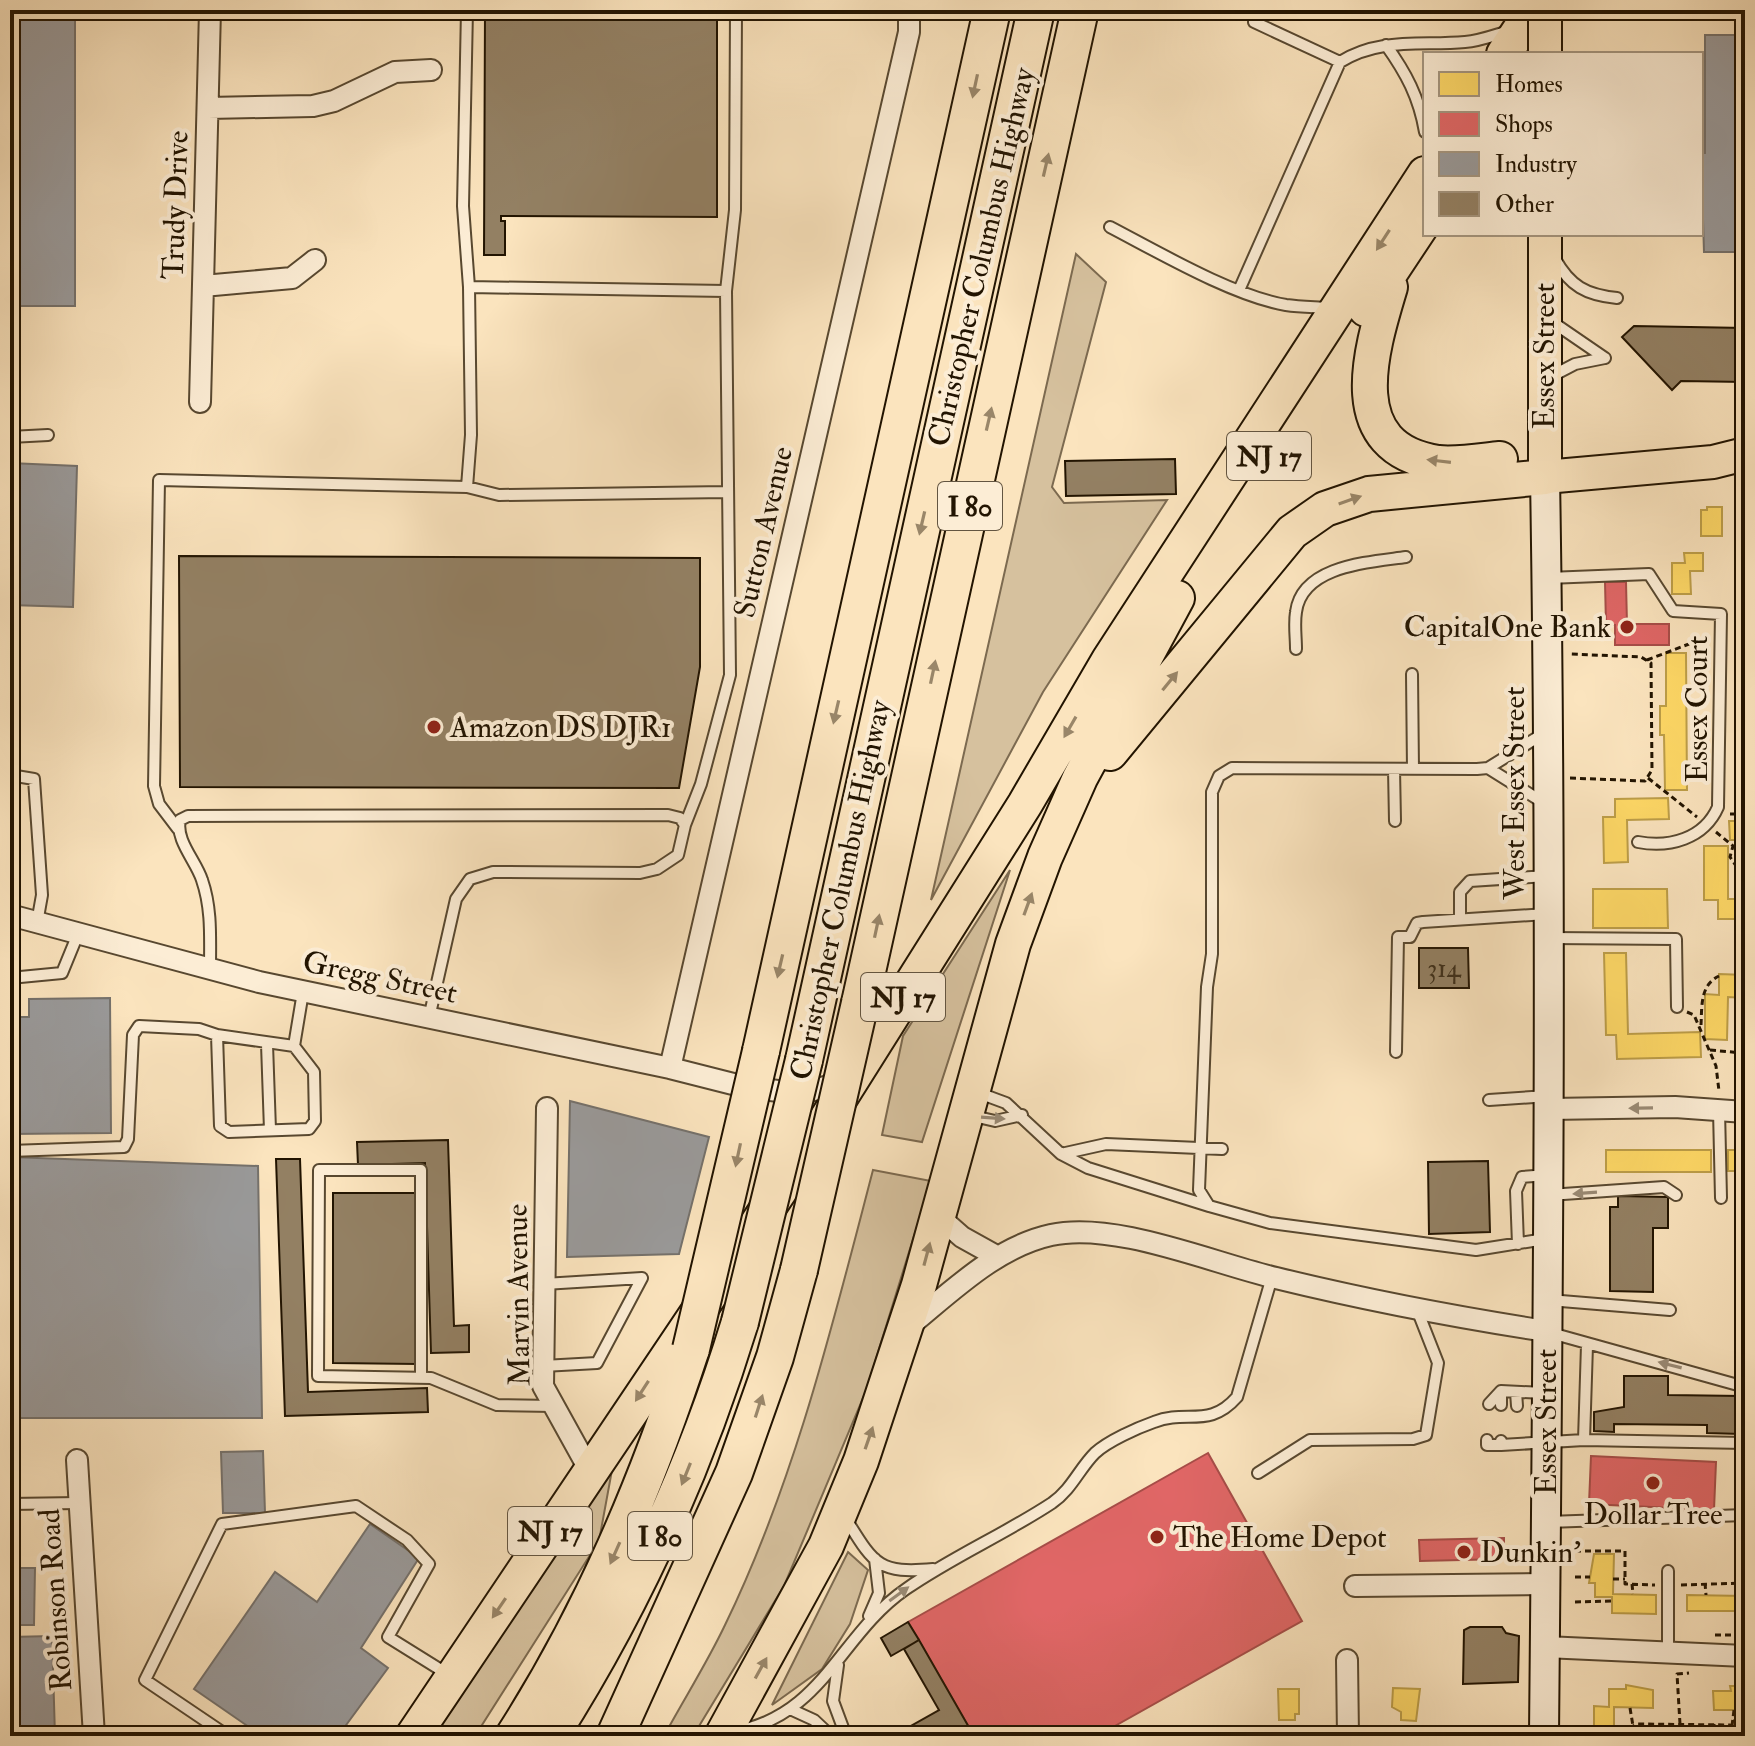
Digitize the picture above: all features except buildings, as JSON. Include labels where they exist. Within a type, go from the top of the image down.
[{"type":"highway","name":"Christopher Columbus Highway","points":[[514,1736],[559,1662],[608,1567],[656,1454],[691,1349],[761,1051],[992,10]]},
{"type":"highway","name":"Christopher Columbus Highway","points":[[550,1736],[626,1606],[653,1551],[701,1438],[740,1322],[804,1060],[859,797],[1036,10]]},
{"type":"highway","name":"Christopher Columbus Highway","points":[[615,1736],[687,1582],[756,1415],[799,1270],[1080,10]]},
{"type":"highway","points":[[1527,31],[1562,10]]},
{"type":"highway","name":"NJ 17","points":[[413,1736],[793,1170],[1017,816],[1109,660],[1423,177]]},
{"type":"highway","name":"NJ 17","points":[[723,1735],[783,1629],[840,1511],[905,1329],[1013,944],[1067,806],[1160,626],[1423,223]]},
{"type":"highway","points":[[1400,258],[1373,342],[1369,385],[1373,414],[1387,443],[1406,454],[1440,463],[1545,467]]},
{"type":"highway","points":[[859,797],[857,733],[902,478],[915,363]]},
{"type":"highway","points":[[1067,806],[1292,532],[1325,509],[1369,494],[1545,467]]},
{"type":"highway","name":"Christopher Columbus Highway","points":[[590,1736],[687,1582]]},
{"type":"main road","points":[[1527,31],[1543,52]]},
{"type":"main road","name":"Essex Street","points":[[1545,236],[1545,467]]},
{"type":"main road","points":[[1545,467],[1713,462],[1745,454]]},
{"type":"main road","name":"West Essex Street","points":[[1545,467],[1550,1102]]},
{"type":"main road","name":"Essex Street","points":[[1544,1736],[1546,1522],[1526,1442],[1546,1393],[1550,1102]]},
{"type":"street","name":"Trudy Drive","points":[[200,402],[210,10]]},
{"type":"street","name":"Sutton Avenue","points":[[670,1068],[909,32],[909,10]]},
{"type":"street","points":[[208,108],[313,106],[334,101],[395,72],[431,70]]},
{"type":"street","points":[[203,286],[292,278],[315,260]]},
{"type":"street","name":"Gregg Street","points":[[10,915],[303,992],[670,1068],[741,1086],[800,1094],[828,1086],[865,1058]]},
{"type":"street","name":"Gregg Street","points":[[741,1086],[778,1111],[790,1139],[793,1170]]},
{"type":"street","points":[[1550,1102],[1745,1112]]},
{"type":"street","name":"Marvin Avenue","points":[[547,1108],[543,1386],[590,1471]]},
{"type":"street","points":[[937,1215],[962,1237],[998,1257]]},
{"type":"street","points":[[905,1329],[998,1257],[1049,1235],[1079,1231],[1148,1243],[1418,1312],[1546,1331]]},
{"type":"street","name":"Robinson Road","points":[[77,1460],[94,1736]]},
{"type":"street","points":[[1355,1586],[1545,1584]]},
{"type":"street","points":[[1545,1647],[1745,1656]]},
{"type":"street","points":[[1347,1660],[1348,1736]]},
{"type":"lane","points":[[467,10],[463,206],[469,287],[471,435],[467,487]]},
{"type":"lane","points":[[429,1018],[456,899],[470,879],[493,872],[640,873],[657,869],[678,855],[685,825],[701,784],[730,675],[726,291],[735,210],[736,10]]},
{"type":"lane","points":[[1254,22],[1340,62]]},
{"type":"lane","points":[[1240,288],[1340,62],[1355,53],[1386,45],[1468,42],[1527,31]]},
{"type":"lane","points":[[1386,45],[1408,75],[1423,120]]},
{"type":"lane","points":[[1110,227],[1190,269],[1284,305],[1339,308]]},
{"type":"lane","points":[[1545,236],[1564,275],[1580,290],[1617,298]]},
{"type":"lane","points":[[469,287],[726,291]]},
{"type":"lane","points":[[1543,382],[1575,364],[1605,358],[1552,322],[1544,312]]},
{"type":"lane","points":[[10,437],[48,435]]},
{"type":"lane","points":[[210,969],[211,910],[200,874],[178,829],[159,804],[154,786],[159,480],[467,487],[499,495],[727,492]]},
{"type":"lane","points":[[1296,649],[1296,609],[1307,590],[1324,575],[1353,565],[1406,557]]},
{"type":"lane","name":"Essex Court","points":[[1546,578],[1649,574],[1673,611],[1721,614],[1721,796],[1715,814],[1692,835],[1662,847],[1638,842]]},
{"type":"lane","points":[[1412,674],[1413,769]]},
{"type":"lane","points":[[1209,1206],[1199,1190],[1212,954],[1210,822],[1212,792],[1219,776],[1232,768],[1488,768],[1548,731]]},
{"type":"lane","points":[[1488,768],[1549,806]]},
{"type":"lane","points":[[1394,769],[1395,821]]},
{"type":"lane","points":[[10,775],[34,779],[42,895],[37,923]]},
{"type":"lane","points":[[178,829],[180,820],[188,816],[668,815],[680,818],[685,825]]},
{"type":"lane","points":[[1460,919],[1460,892],[1470,881],[1549,876]]},
{"type":"lane","points":[[1396,1052],[1398,937],[1410,937],[1417,923],[1460,919],[1676,939],[1677,1007]]},
{"type":"lane","points":[[10,978],[62,973],[78,934]]},
{"type":"lane","points":[[217,1035],[220,1126],[229,1132],[309,1129],[315,1121],[314,1072],[294,1046],[303,992]]},
{"type":"lane","points":[[10,1151],[124,1147],[128,1139],[135,1029],[139,1026],[199,1029],[267,1044],[294,1046]]},
{"type":"lane","points":[[267,1044],[270,1130]]},
{"type":"lane","points":[[1489,1100],[1550,1102]]},
{"type":"lane","points":[[968,1102],[995,1121],[1022,1115]]},
{"type":"lane","points":[[968,1102],[1006,1103],[1061,1154],[1088,1168],[1270,1223],[1476,1250],[1548,1239]]},
{"type":"lane","points":[[1721,1110],[1721,1198]]},
{"type":"lane","points":[[1061,1154],[1106,1144],[1222,1149]]},
{"type":"lane","points":[[421,1378],[421,1170],[319,1170],[318,1376],[421,1378],[431,1378],[497,1405],[553,1406]]},
{"type":"lane","points":[[1518,1244],[1516,1191],[1522,1177],[1548,1185],[1664,1187],[1676,1195]]},
{"type":"lane","points":[[723,1735],[768,1722],[790,1709],[829,1674],[867,1622],[896,1595],[935,1568],[1054,1502],[1074,1484],[1096,1452],[1157,1421],[1216,1416],[1229,1407],[1237,1397],[1272,1277]]},
{"type":"lane","points":[[543,1366],[597,1363],[642,1278],[544,1284]]},
{"type":"lane","points":[[1547,1300],[1670,1310]]},
{"type":"lane","points":[[1258,1473],[1310,1440],[1413,1439],[1426,1435],[1438,1363],[1418,1312]]},
{"type":"lane","points":[[1546,1331],[1745,1387]]},
{"type":"lane","points":[[1584,1440],[1587,1345]]},
{"type":"lane","points":[[1489,1404],[1489,1400],[1501,1391],[1546,1393]]},
{"type":"lane","points":[[1501,1391],[1501,1405]]},
{"type":"lane","points":[[1516,1392],[1517,1406]]},
{"type":"lane","points":[[1487,1440],[1487,1445],[1584,1440],[1745,1443]]},
{"type":"lane","points":[[10,1504],[79,1503]]},
{"type":"lane","points":[[228,1736],[145,1680],[222,1524],[356,1506],[407,1540],[429,1564],[388,1637],[452,1677]]},
{"type":"lane","points":[[840,1511],[875,1558],[897,1572],[935,1568]]},
{"type":"lane","points":[[1546,1522],[1745,1515]]},
{"type":"lane","points":[[867,1622],[879,1593],[875,1558]]},
{"type":"lane","points":[[1668,1571],[1668,1652]]},
{"type":"lane","points":[[839,1661],[833,1701],[846,1736]]},
{"type":"lane","points":[[790,1709],[814,1720],[831,1736]]},
{"type":"path","points":[[1547,653],[1647,660],[1666,650],[1689,644]]},
{"type":"path","points":[[1549,777],[1645,781],[1648,778],[1652,770],[1651,663],[1647,660]]},
{"type":"path","points":[[1648,778],[1733,846],[1730,857],[1745,879]]},
{"type":"path","points":[[1726,814],[1745,814]]},
{"type":"path","points":[[1701,1029],[1703,993],[1711,980],[1719,976]]},
{"type":"path","points":[[1677,1007],[1694,1015],[1710,1050],[1721,1110]]},
{"type":"path","points":[[1745,1035],[1745,1096]]},
{"type":"path","points":[[1710,1050],[1743,1053]]},
{"type":"path","points":[[1575,1551],[1625,1551],[1625,1584],[1651,1583],[1658,1588]]},
{"type":"path","points":[[1575,1577],[1590,1577]]},
{"type":"path","points":[[1613,1579],[1625,1579]]},
{"type":"path","points":[[1705,1583],[1706,1595]]},
{"type":"path","points":[[1677,1592],[1682,1585],[1744,1583],[1743,1596]]},
{"type":"path","points":[[1632,1584],[1633,1594]]},
{"type":"path","points":[[1575,1602],[1612,1601]]},
{"type":"path","points":[[1683,1736],[1677,1674],[1690,1673]]},
{"type":"path","points":[[1630,1708],[1633,1726]]},
{"type":"path","points":[[1734,1710],[1733,1724],[1739,1736]]},
{"type":"path","points":[[1614,1732],[1624,1735],[1633,1726],[1650,1724],[1733,1724],[1745,1713]]},
{"type":"path","points":[[1650,1724],[1651,1736]]},
{"type":"path","points":[[1714,1724],[1714,1736]]},
{"type":"shaded area","points":[[1076,254],[1106,282],[1052,487],[1064,503],[1167,500],[1043,692],[931,900]]},
{"type":"shaded area","points":[[1010,870],[922,1142],[882,1135],[903,1036]]},
{"type":"shaded area","points":[[873,1170],[931,1181],[866,1391],[784,1586],[693,1736],[664,1736],[725,1625],[772,1515],[810,1401]]},
{"type":"shaded area","points":[[612,1470],[599,1541],[475,1736],[434,1736]]},
{"type":"shaded area","points":[[848,1552],[868,1570],[850,1624],[822,1669],[772,1705]]},
{"type":"place","name":"CapitalOne Bank","points":[[1627,627]]},
{"type":"place","name":"Amazon DS DJR1","points":[[434,727]]},
{"type":"place","name":"Dollar Tree","points":[[1653,1483]]},
{"type":"place","name":"The Home Depot","points":[[1157,1537]]},
{"type":"place","name":"Dunkin'","points":[[1464,1552]]}]
